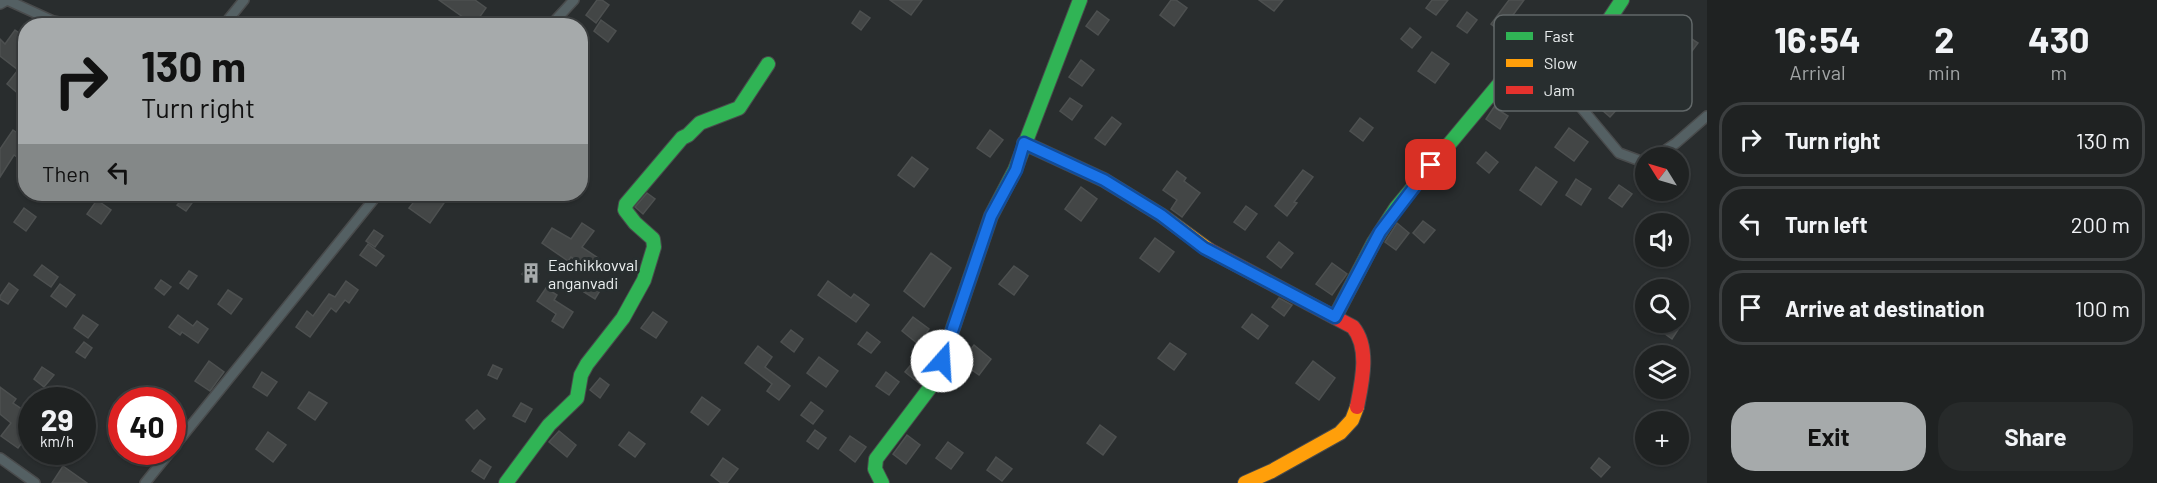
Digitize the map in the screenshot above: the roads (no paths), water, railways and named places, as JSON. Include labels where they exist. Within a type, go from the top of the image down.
[{"type":"street","points":[[0,4],[7,0],[46,18]]},
{"type":"street","points":[[229,18],[244,0]]},
{"type":"street","points":[[557,18],[574,0]]},
{"type":"street","points":[[882,483],[873,465],[878,455],[935,381],[991,216],[1016,170],[1024,143],[1080,0]]},
{"type":"street","points":[[1612,15],[1622,0]]},
{"type":"street","points":[[506,483],[549,425],[577,398],[581,375],[586,364],[623,318],[644,280],[654,246],[653,239],[628,216],[625,210],[626,204],[682,138],[700,123],[739,108],[768,64]]},
{"type":"street","points":[[1335,317],[1380,232],[1417,182],[1494,93]]},
{"type":"street","points":[[1584,111],[1619,153],[1635,159]]},
{"type":"street","points":[[1670,147],[1707,116]]},
{"type":"street","points":[[1024,143],[1104,180],[1161,215],[1204,248],[1353,327],[1360,335],[1363,358],[1360,387],[1351,421],[1341,432],[1291,462],[1266,476],[1245,483]]},
{"type":"street","points":[[186,431],[372,201]]},
{"type":"street","points":[[0,458],[35,483]]},
{"type":"street","points":[[145,483],[159,465]]},
{"type":"place","name":"Eachikkovval anganvadi","points":[[531,273]]}]
